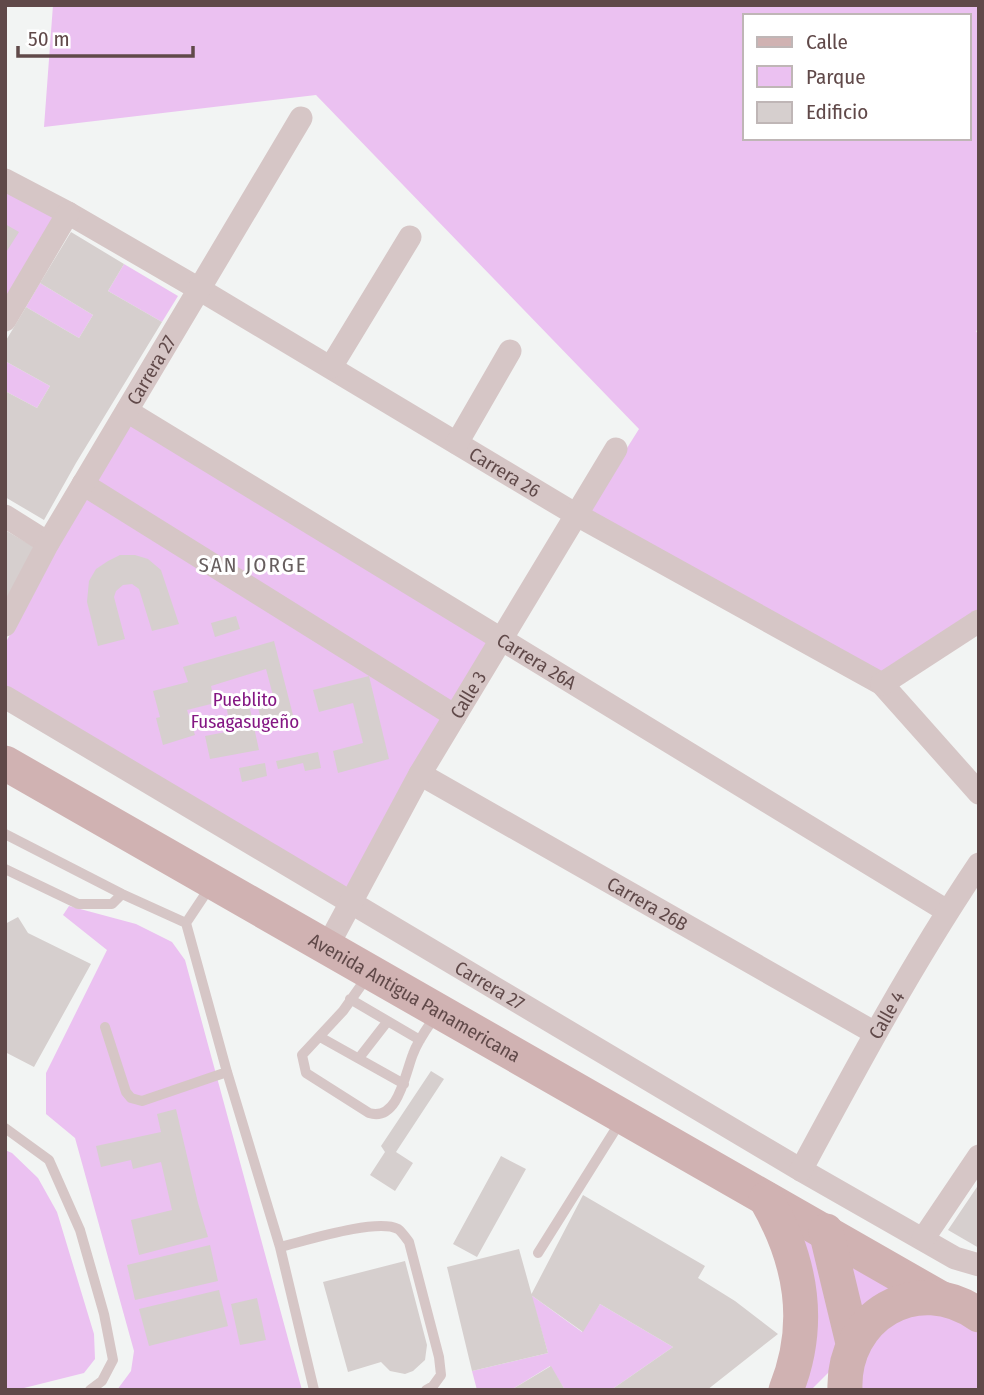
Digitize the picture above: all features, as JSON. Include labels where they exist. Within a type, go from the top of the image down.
[{"type":"main road","name":"Avenida Antigua Panamericana","points":[[5,763],[327,947],[360,986],[438,1011],[766,1199],[967,1307]]},
{"type":"main road","points":[[766,1199],[786,1236],[799,1286],[800,1330],[786,1390]]},
{"type":"main road","points":[[826,1231],[853,1343]]},
{"type":"main road","points":[[840,1385],[853,1343],[866,1325],[886,1308],[915,1298],[967,1307]]},
{"type":"street","name":"Carrera 27","points":[[5,625],[48,543],[301,118]]},
{"type":"street","name":"Carrera 26","points":[[5,180],[199,289],[575,514],[882,684],[979,793]]},
{"type":"street","points":[[5,320],[68,213]]},
{"type":"street","points":[[331,368],[410,237]]},
{"type":"street","points":[[457,443],[510,351]]},
{"type":"street","name":"Carrera 26A","points":[[127,411],[947,911]]},
{"type":"street","name":"Calle 3","points":[[327,947],[420,774],[616,449]]},
{"type":"street","points":[[83,484],[454,716]]},
{"type":"street","points":[[5,516],[48,543]]},
{"type":"street","points":[[882,684],[979,621]]},
{"type":"street","name":"Carrera 27","points":[[5,696],[801,1170],[955,1258],[979,1265]]},
{"type":"street","name":"Carrera 26B","points":[[420,774],[875,1033]]},
{"type":"street","name":"Calle 4","points":[[801,1170],[875,1033],[947,911],[979,864]]},
{"type":"street","points":[[923,1239],[979,1156]]},
{"type":"lane","points":[[5,834],[122,894],[186,923],[280,1248],[314,1390]]},
{"type":"lane","points":[[5,869],[78,904],[112,904],[122,894]]},
{"type":"lane","points":[[186,923],[213,882]]},
{"type":"lane","points":[[420,1040],[387,1023],[360,986],[320,1037],[302,1055],[306,1073],[378,1116],[386,1113],[404,1084],[413,1053],[438,1011]]},
{"type":"lane","points":[[359,1058],[387,1023]]},
{"type":"lane","points":[[104,1027],[126,1092],[131,1098],[142,1101],[227,1072]]},
{"type":"lane","points":[[320,1037],[404,1084]]},
{"type":"lane","points":[[538,1253],[624,1116]]},
{"type":"lane","points":[[5,1128],[49,1160],[80,1230],[104,1314],[113,1360],[102,1381],[90,1390]]},
{"type":"lane","points":[[280,1248],[353,1229],[382,1226],[399,1230],[409,1242],[439,1357],[441,1374],[433,1386],[426,1390]]},
{"type":"green space","points":[[53,5],[979,5],[979,329],[976,331],[979,336],[979,611],[881,674],[588,510],[639,429],[316,95],[44,127]]},
{"type":"green space","points":[[5,190],[56,217],[5,303]]},
{"type":"green space","points":[[124,264],[178,296],[162,322],[108,291]]},
{"type":"green space","points":[[40,283],[93,315],[79,338],[26,307]]},
{"type":"green space","points":[[5,361],[50,386],[37,408],[5,391]]},
{"type":"green space","name":"Pueblito Fusagasugeño","points":[[130,423],[488,643],[347,890],[5,686],[5,644],[55,548]]},
{"type":"green space","points":[[69,906],[136,924],[172,942],[185,960],[302,1390],[117,1390],[131,1371],[134,1351],[75,1138],[46,1114],[46,1073],[107,950],[63,915]]},
{"type":"green space","points":[[5,1150],[12,1153],[38,1178],[57,1212],[94,1334],[95,1359],[84,1373],[16,1390],[5,1390]]},
{"type":"green space","points":[[798,1230],[814,1241],[839,1342],[833,1368],[811,1390],[800,1390]]},
{"type":"green space","points":[[847,1259],[897,1288],[860,1312]]},
{"type":"green space","points":[[531,1295],[582,1332],[600,1304],[673,1347],[611,1390],[565,1390],[550,1366],[511,1390],[477,1390],[472,1371],[548,1353]]},
{"type":"green space","points":[[929,1311],[973,1327],[979,1333],[979,1390],[859,1390],[859,1366],[887,1324]]},
{"type":"building","points":[[5,224],[19,232],[5,254]]},
{"type":"building","points":[[71,232],[124,264],[108,291],[162,322],[44,520],[5,497],[5,391],[37,408],[50,386],[5,361],[5,342],[26,307],[79,338],[93,315],[40,283]]},
{"type":"building","points":[[5,530],[36,548],[5,601]]},
{"type":"building","points":[[120,555],[135,555],[148,559],[161,570],[179,624],[152,631],[139,589],[132,584],[123,585],[114,597],[125,639],[98,646],[87,602],[89,581],[96,569]]},
{"type":"building","points":[[236,616],[240,629],[215,637],[211,623]]},
{"type":"building","points":[[274,641],[294,719],[263,727],[258,708],[275,703],[266,669],[211,686],[215,703],[187,710],[195,735],[163,745],[156,718],[160,717],[153,691],[188,682],[183,667]]},
{"type":"building","points":[[369,676],[389,759],[338,773],[333,751],[363,743],[353,703],[319,712],[313,690]]},
{"type":"building","points":[[248,700],[259,750],[210,759],[205,736],[231,731],[226,705]]},
{"type":"building","points":[[318,752],[321,768],[305,771],[303,763],[278,769],[276,761]]},
{"type":"building","points":[[265,763],[267,776],[242,782],[239,768]]},
{"type":"building","points":[[18,917],[28,933],[91,964],[34,1067],[5,1052],[5,924]]},
{"type":"building","points":[[431,1071],[444,1079],[396,1152],[413,1163],[395,1191],[370,1175],[385,1152],[381,1146]]},
{"type":"building","points":[[176,1109],[208,1237],[139,1255],[131,1220],[172,1210],[161,1162],[133,1169],[131,1160],[101,1167],[96,1146],[161,1132],[157,1114]]},
{"type":"building","points":[[501,1156],[526,1169],[477,1257],[453,1244]]},
{"type":"building","points":[[979,1184],[979,1248],[948,1230]]},
{"type":"building","points":[[583,1195],[705,1266],[698,1278],[735,1301],[778,1334],[707,1390],[611,1390],[673,1347],[600,1304],[583,1332],[531,1295]]},
{"type":"building","points":[[210,1245],[218,1281],[135,1300],[127,1265]]},
{"type":"building","points":[[519,1249],[548,1353],[472,1371],[447,1267]]},
{"type":"building","points":[[405,1261],[427,1345],[425,1360],[413,1371],[405,1374],[390,1371],[381,1362],[348,1372],[323,1282]]},
{"type":"building","points":[[219,1290],[228,1326],[149,1346],[139,1309]]},
{"type":"building","points":[[257,1298],[266,1340],[240,1345],[231,1304]]},
{"type":"building","points":[[551,1366],[565,1390],[511,1390]]},
{"type":"district","name":"SAN JORGE","points":[[253,565]]}]
